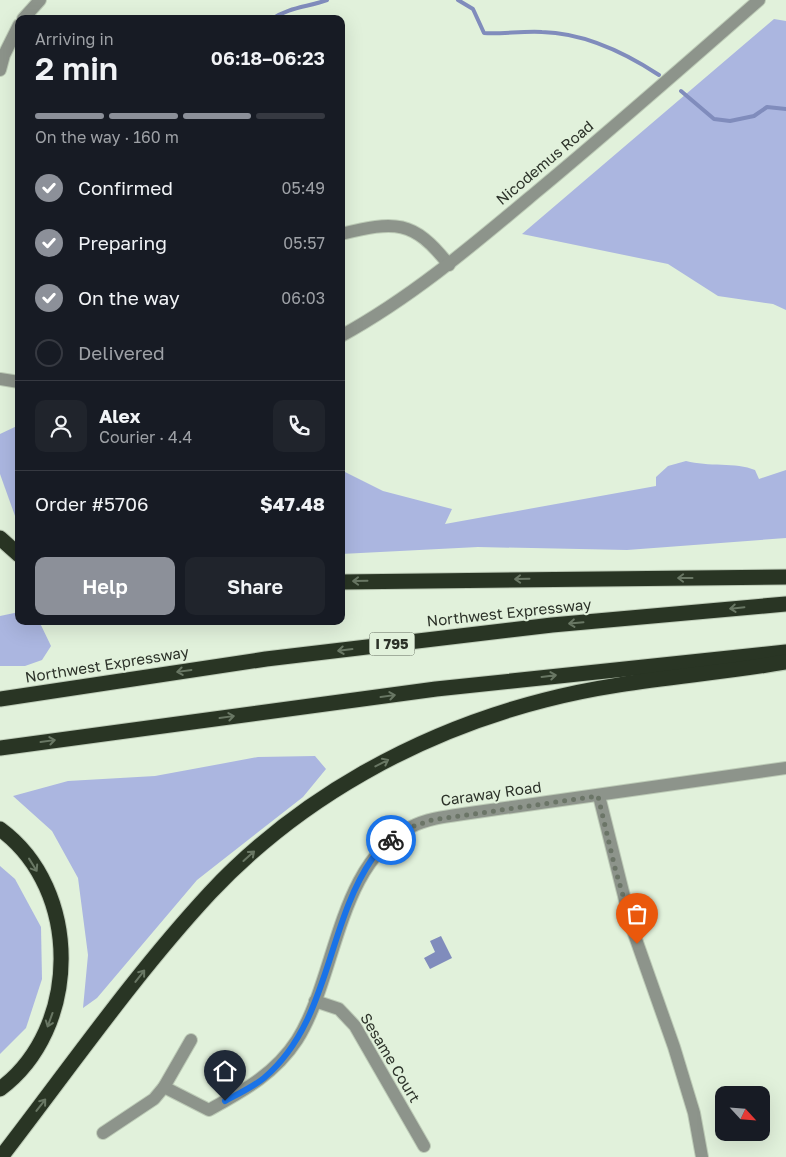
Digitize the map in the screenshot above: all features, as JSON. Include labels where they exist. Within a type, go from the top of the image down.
[{"type":"highway","points":[[0,538],[15,551]]},
{"type":"highway","points":[[345,582],[786,577]]},
{"type":"highway","name":"Northwest Expressway","points":[[0,699],[266,659],[552,625],[786,604]]},
{"type":"highway","points":[[0,748],[436,689],[786,652]]},
{"type":"highway","points":[[1,1157],[166,942],[212,892],[286,825],[378,765],[442,733],[488,716],[545,700],[598,688],[786,662]]},
{"type":"highway","points":[[0,829],[23,850],[39,874],[52,904],[61,950],[61,976],[57,1001],[48,1026],[23,1067],[0,1089]]},
{"type":"highway","points":[[0,1141],[28,1122]]},
{"type":"street","name":"Nicodemus Road","points":[[345,334],[402,300],[449,265],[682,68],[759,0]]},
{"type":"street","points":[[27,15],[38,2]]},
{"type":"street","points":[[0,70],[4,55],[15,34]]},
{"type":"street","points":[[345,233],[378,226],[402,227],[424,236],[449,265]]},
{"type":"street","points":[[0,379],[15,381]]},
{"type":"street","name":"Caraway Road","points":[[164,1087],[209,1110],[264,1078],[282,1060],[297,1041],[315,1001],[358,882],[373,857],[392,839],[411,827],[432,820],[786,768]]},
{"type":"street","points":[[598,796],[632,928],[674,1047],[694,1113],[702,1157]]},
{"type":"street","name":"Sesame Court","points":[[315,1001],[339,1009],[354,1026],[424,1146]]},
{"type":"street","points":[[103,1133],[154,1099],[164,1087],[191,1040]]},
{"type":"shaded area","points":[[774,19],[786,21],[786,310],[773,304],[718,296],[668,264],[522,234]]},
{"type":"shaded area","points":[[15,427],[15,516],[0,474],[0,434]]},
{"type":"shaded area","points":[[686,461],[731,465],[755,470],[759,479],[786,470],[786,538],[627,550],[478,547],[345,554],[345,472],[383,491],[452,509],[445,524],[656,486],[656,477],[668,466]]},
{"type":"shaded area","points":[[15,613],[15,625],[41,625],[51,646],[42,660],[25,666],[0,666],[0,616]]},
{"type":"shaded area","points":[[315,756],[326,769],[303,797],[197,880],[97,998],[83,1008],[88,955],[78,878],[52,831],[13,796],[68,781],[155,776],[258,757]]},
{"type":"shaded area","points":[[0,866],[15,879],[41,927],[42,979],[26,1028],[0,1054]]},
{"type":"shaded area","points":[[441,936],[452,958],[430,969],[424,958],[435,952],[430,941]]},
{"type":"waterway","points":[[278,15],[327,0]]},
{"type":"waterway","points":[[458,0],[473,9],[484,33],[542,32],[573,36],[603,45],[659,75]]},
{"type":"waterway","points":[[681,91],[714,119],[730,121],[754,116],[767,107],[786,109]]},
{"type":"way so far","points":[[391,840],[411,827],[432,820],[598,796],[604,814],[615,868],[637,944]]},
{"type":"route","points":[[225,1101],[264,1078],[297,1041],[315,1001],[358,882],[373,857],[391,840]]}]
